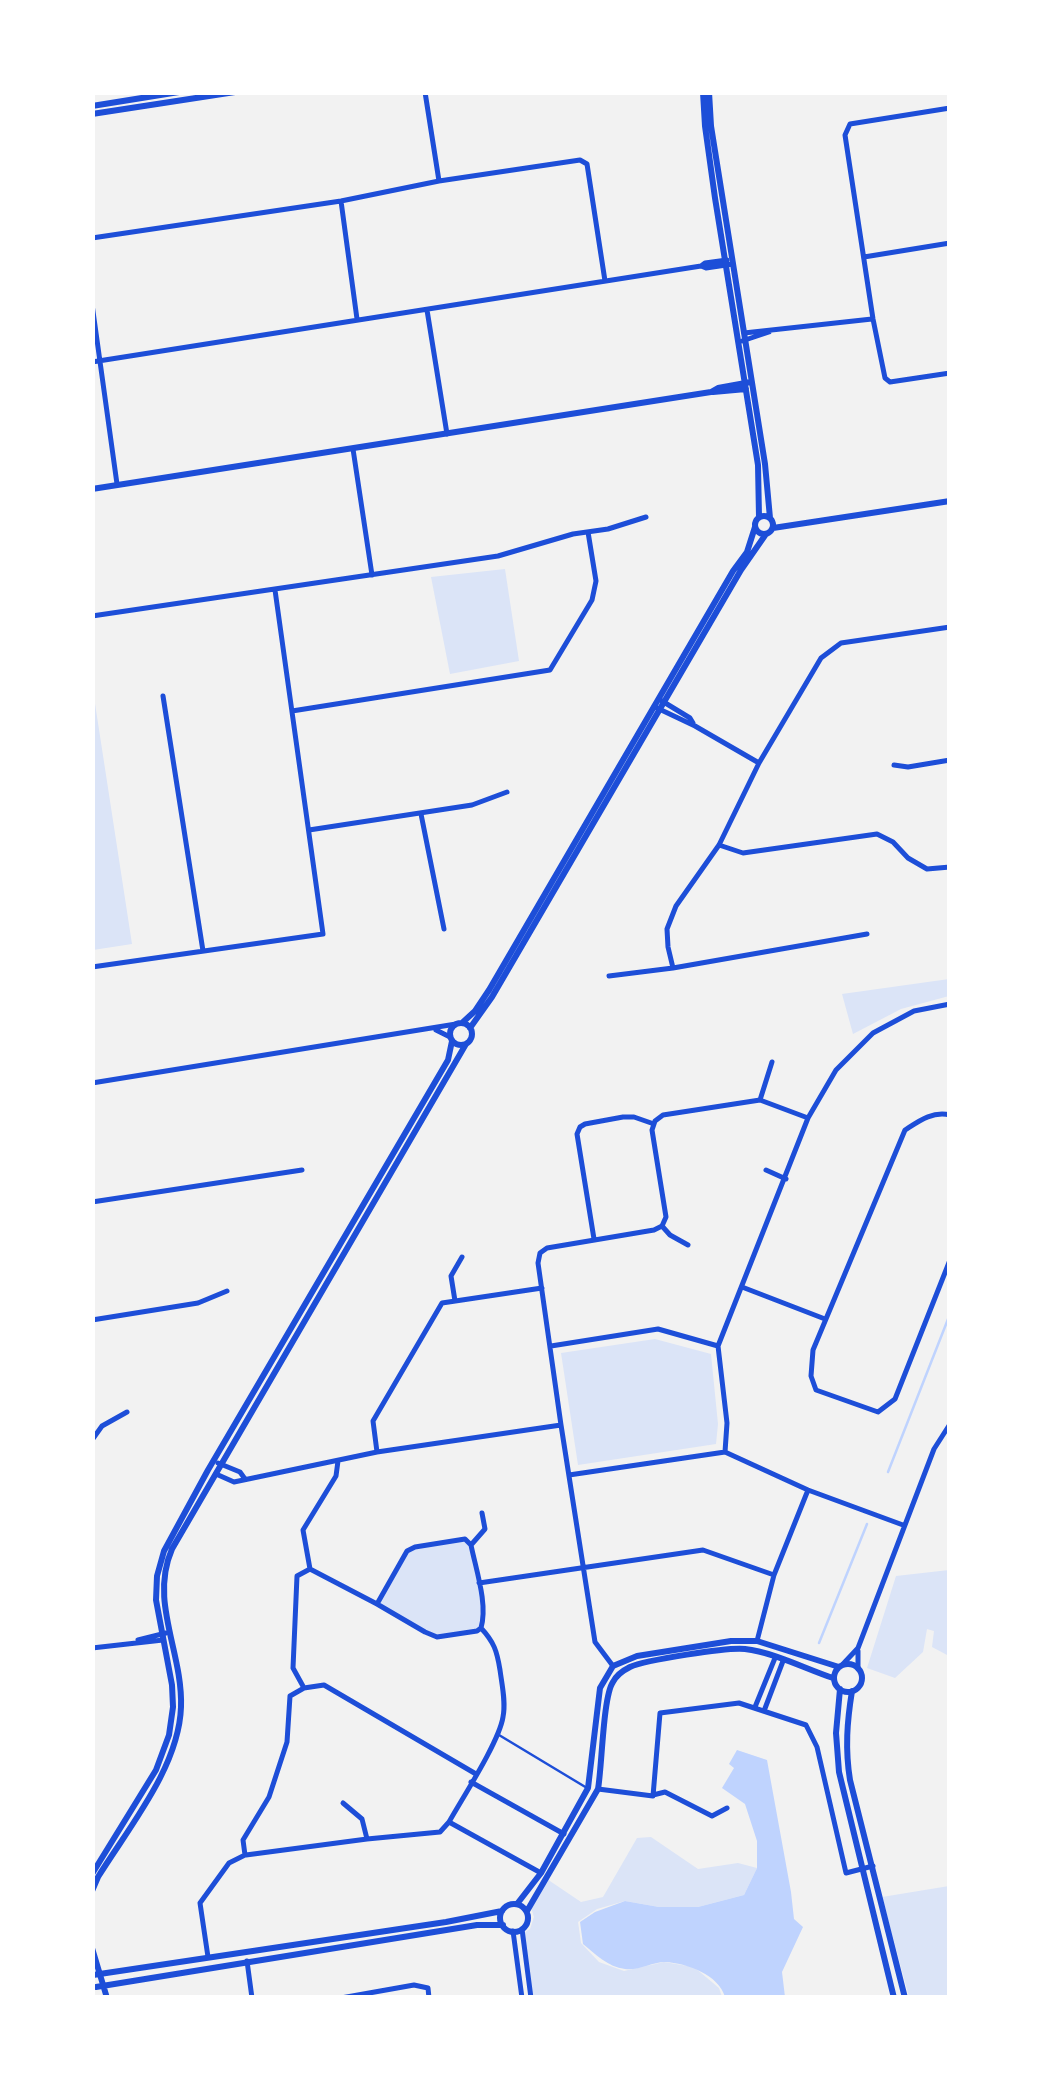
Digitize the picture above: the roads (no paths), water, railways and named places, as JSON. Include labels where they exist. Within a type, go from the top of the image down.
[{"type":"street","points":[[92,106],[179,92]]},
{"type":"street","points":[[92,114],[188,96],[235,92]]},
{"type":"street","points":[[426,92],[440,182]]},
{"type":"street","points":[[706,92],[707,144],[748,386],[760,518]]},
{"type":"street","points":[[950,108],[850,124],[846,135],[885,378],[890,382],[950,373]]},
{"type":"street","points":[[92,238],[580,160],[587,164],[605,281]]},
{"type":"street","points":[[341,201],[356,319]]},
{"type":"street","points":[[864,257],[950,243]]},
{"type":"street","points":[[92,362],[729,262]]},
{"type":"street","points":[[92,304],[118,485]]},
{"type":"street","points":[[428,310],[447,434]]},
{"type":"street","points":[[740,338],[772,330],[874,319]]},
{"type":"street","points":[[92,489],[748,386]]},
{"type":"street","points":[[217,1462],[448,1060],[450,1031],[481,1002],[741,570],[770,531],[765,464],[748,386]]},
{"type":"street","points":[[353,448],[372,575]]},
{"type":"street","points":[[755,528],[758,532],[770,531],[950,502]]},
{"type":"street","points":[[92,616],[498,556],[646,516]]},
{"type":"street","points":[[470,1028],[492,998],[747,552],[756,522],[765,516],[770,518]]},
{"type":"street","points":[[291,711],[550,670],[592,600],[596,581],[588,532]]},
{"type":"street","points":[[92,967],[322,934],[275,590]]},
{"type":"street","points":[[673,968],[667,929],[676,906],[718,845],[821,658],[841,643],[950,626]]},
{"type":"street","points":[[163,696],[203,951]]},
{"type":"street","points":[[659,705],[690,718],[695,726],[760,763]]},
{"type":"street","points":[[894,765],[908,767],[950,760]]},
{"type":"street","points":[[308,830],[472,805],[507,792]]},
{"type":"street","points":[[420,813],[444,929]]},
{"type":"street","points":[[718,845],[743,853],[876,834],[927,868],[950,867]]},
{"type":"street","points":[[610,976],[867,934]]},
{"type":"street","points":[[725,1452],[718,1346],[808,1118],[836,1070],[873,1033],[914,1011],[950,1004]]},
{"type":"street","points":[[92,1083],[459,1024],[470,1028]]},
{"type":"street","points":[[92,1891],[172,1753],[181,1704],[180,1683],[156,1600],[159,1565],[170,1538],[472,1035],[470,1028]]},
{"type":"street","points":[[433,1029],[458,1045],[466,1044]]},
{"type":"street","points":[[760,1100],[772,1062]]},
{"type":"street","points":[[613,1666],[595,1642],[538,1263],[540,1253],[546,1248],[662,1226],[666,1217],[652,1130],[663,1116],[760,1100],[808,1118]]},
{"type":"street","points":[[950,1115],[927,1116],[904,1130],[813,1350],[811,1376],[816,1390],[878,1412],[895,1399],[950,1260]]},
{"type":"street","points":[[594,1239],[577,1134],[580,1127],[622,1117],[654,1124]]},
{"type":"street","points":[[92,1202],[302,1170]]},
{"type":"street","points":[[766,1170],[786,1179]]},
{"type":"street","points":[[662,1226],[670,1236],[688,1245]]},
{"type":"street","points":[[456,1301],[451,1276],[462,1257]]},
{"type":"street","points":[[742,1287],[826,1319]]},
{"type":"street","points":[[377,1452],[372,1421],[442,1303],[542,1288]]},
{"type":"street","points":[[92,1320],[198,1303],[227,1291]]},
{"type":"street","points":[[551,1346],[658,1329],[718,1346]]},
{"type":"street","points":[[92,1440],[102,1426],[126,1412]]},
{"type":"street","points":[[211,1472],[234,1482],[377,1452],[561,1424]]},
{"type":"street","points":[[905,1998],[850,1780],[847,1723],[852,1691],[861,1681],[858,1648],[934,1449],[950,1424]]},
{"type":"street","points":[[569,1475],[725,1452],[808,1490],[903,1525]]},
{"type":"street","points":[[310,1569],[303,1530],[336,1476],[338,1460]]},
{"type":"street","points":[[217,1462],[245,1478]]},
{"type":"street","points":[[758,1641],[774,1575],[808,1490]]},
{"type":"street","points":[[471,1545],[484,1529],[482,1513]]},
{"type":"street","points":[[310,1569],[425,1632],[436,1636],[477,1631],[484,1622],[471,1545],[464,1539],[415,1546],[407,1551],[377,1604]]},
{"type":"street","points":[[479,1583],[703,1550],[774,1575]]},
{"type":"street","points":[[304,1688],[293,1668],[297,1576],[310,1569]]},
{"type":"street","points":[[208,1958],[200,1903],[229,1863],[246,1855],[440,1832],[449,1822],[504,1718],[497,1649],[481,1628]]},
{"type":"street","points":[[92,1648],[144,1644],[166,1636]]},
{"type":"street","points":[[92,1874],[166,1747],[173,1697],[166,1636]]},
{"type":"street","points":[[517,1904],[541,1873],[588,1788],[600,1688],[613,1666],[637,1656],[731,1641],[758,1641],[841,1666],[852,1664],[858,1669]]},
{"type":"street","points":[[100,1986],[477,1926],[502,1925],[513,1932],[522,1930],[528,1922],[527,1911],[598,1790],[611,1684],[623,1672],[642,1663],[742,1648],[834,1678],[840,1689],[836,1752],[894,1998]]},
{"type":"street","points":[[834,1678],[858,1648]]},
{"type":"street","points":[[754,1707],[779,1659]]},
{"type":"street","points":[[764,1711],[779,1659]]},
{"type":"street","points":[[246,1855],[243,1840],[269,1796],[286,1742],[290,1696],[304,1688],[324,1685],[476,1774]]},
{"type":"street","points":[[840,1689],[852,1691]]},
{"type":"street","points":[[653,1796],[660,1713],[739,1703],[754,1707],[806,1725],[817,1748],[846,1873],[872,1866]]},
{"type":"street","points":[[471,1782],[564,1834]]},
{"type":"street","points":[[598,1790],[653,1796],[665,1792],[712,1816],[727,1808]]},
{"type":"street","points":[[342,1803],[362,1819],[367,1839]]},
{"type":"street","points":[[449,1822],[541,1873]]},
{"type":"street","points":[[502,1925],[502,1911],[508,1905],[517,1904],[527,1911]]},
{"type":"street","points":[[95,1974],[502,1911]]},
{"type":"street","points":[[522,1930],[531,1998]]},
{"type":"street","points":[[513,1932],[522,1998]]},
{"type":"street","points":[[92,1948],[95,1974],[107,1998]]},
{"type":"street","points":[[247,1961],[252,1998]]},
{"type":"street","points":[[341,1998],[414,1985],[428,1988],[429,1998]]},
{"type":"street","points":[[99,1998],[100,1986]]},
{"type":"lane","points":[[497,1734],[588,1788]]},
{"type":"water","points":[[737,1750],[767,1760],[794,1919],[803,1927],[782,1972],[785,1997],[725,1997],[716,1982],[692,1968],[665,1962],[635,1969],[619,1968],[583,1944],[580,1922],[625,1901],[659,1907],[698,1907],[744,1895],[757,1868],[757,1841],[745,1804],[722,1788],[734,1768],[729,1764]]},
{"type":"waterway","points":[[888,1472],[950,1314]]},
{"type":"waterway","points":[[819,1643],[867,1524]]}]
